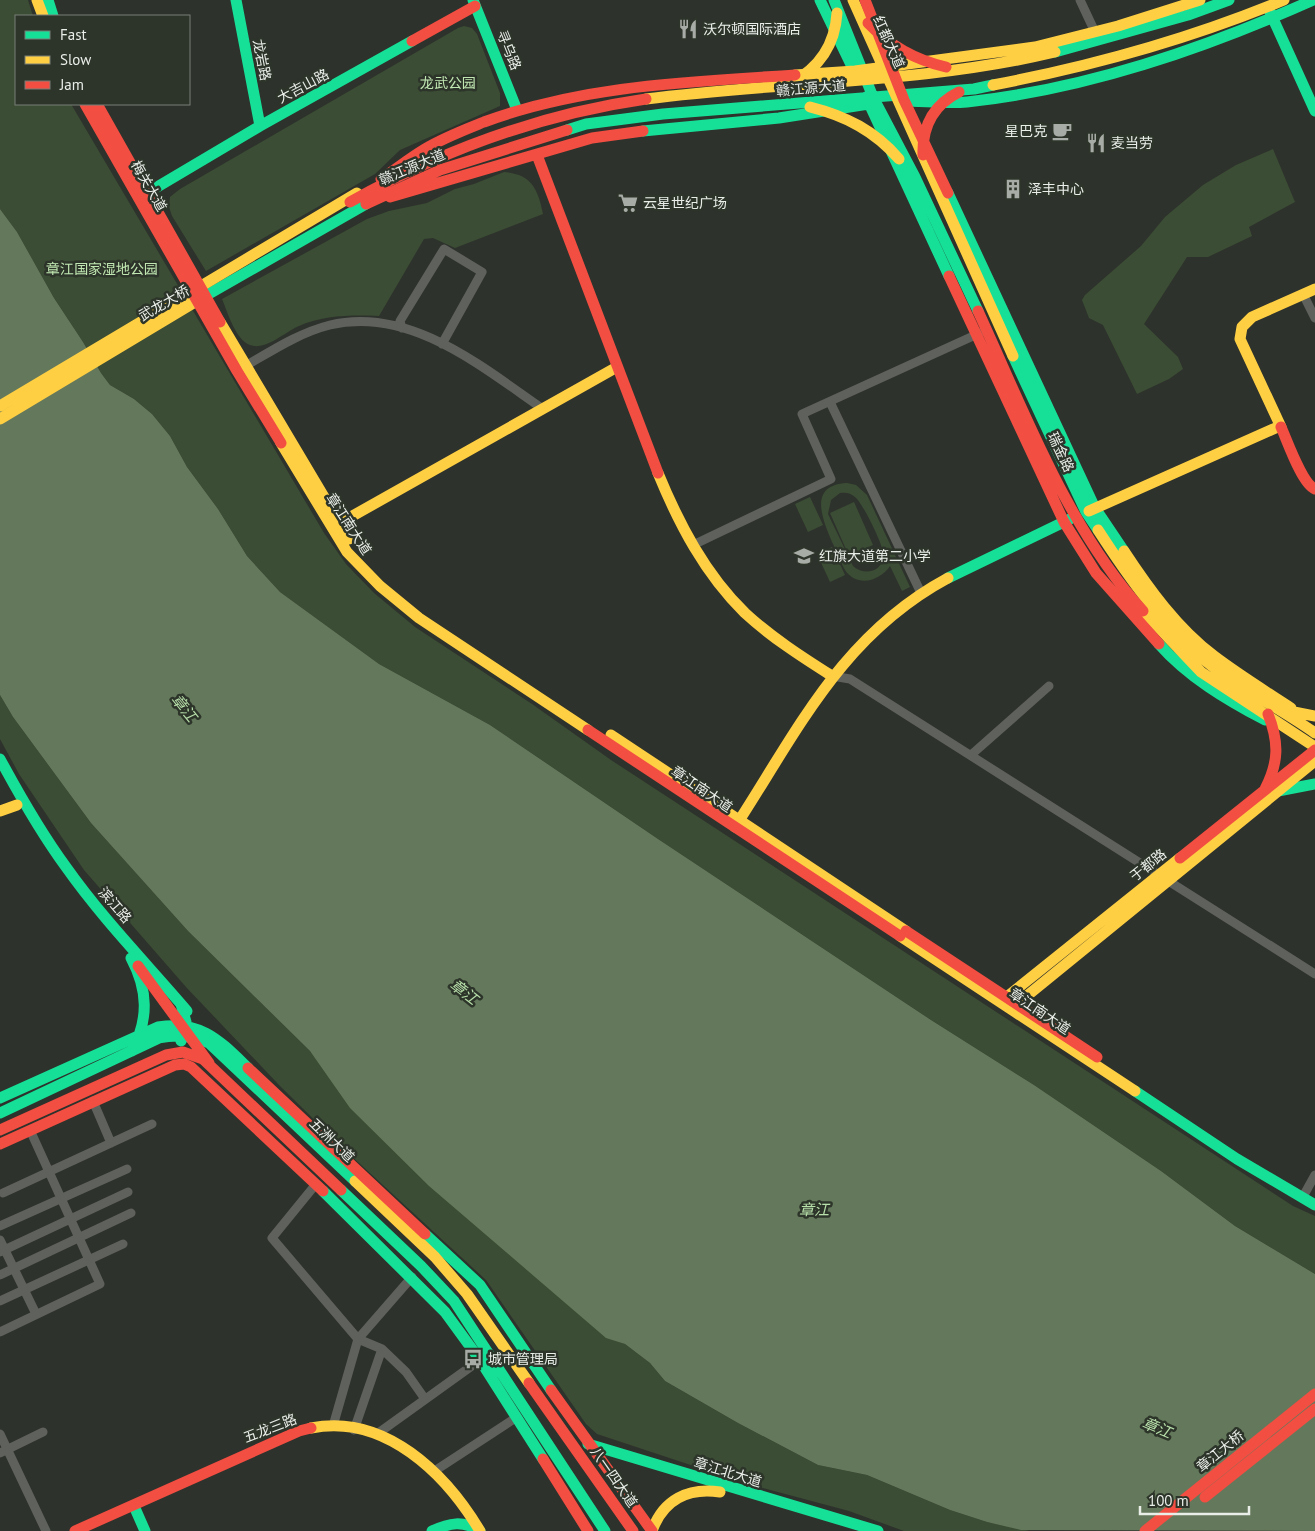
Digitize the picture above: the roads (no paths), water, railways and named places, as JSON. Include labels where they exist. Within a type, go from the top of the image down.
[{"type":"main road","points":[[37,0],[42,15]]},
{"type":"main road","points":[[48,0],[53,15]]},
{"type":"main road","name":"龙岩路","points":[[236,0],[260,126]]},
{"type":"main road","points":[[820,0],[835,32],[860,75]]},
{"type":"main road","points":[[857,1],[878,34],[889,72],[926,62],[1035,48],[1095,32],[1166,5],[1200,0]]},
{"type":"main road","name":"赣江源大道","points":[[342,212],[387,181],[437,157],[518,126],[583,110],[659,96],[781,86],[889,72],[972,68],[1122,34],[1213,7],[1229,0]]},
{"type":"main road","name":"赣江源大道","points":[[342,212],[440,170],[586,124],[662,114],[900,98],[977,89],[1124,56],[1221,26],[1284,0]]},
{"type":"main road","points":[[900,98],[964,102],[1044,89],[1131,68],[1224,38],[1313,0]]},
{"type":"main road","name":"红都大道","points":[[857,1],[900,98]]},
{"type":"main road","name":"大吉山路","points":[[147,193],[474,3]]},
{"type":"main road","name":"寻乌路","points":[[474,3],[517,110]]},
{"type":"main road","points":[[781,86],[808,74],[824,57],[835,32],[835,5]]},
{"type":"main road","points":[[835,5],[860,75],[890,149],[982,332]]},
{"type":"main road","points":[[1268,8],[1315,111]]},
{"type":"main road","points":[[878,34],[900,51],[926,62],[945,67],[972,68],[977,89],[960,92],[945,100],[929,118],[923,141],[927,173]]},
{"type":"main road","points":[[0,424],[342,212],[384,178],[426,148],[464,130],[517,110],[576,95],[649,85],[808,74],[860,75]]},
{"type":"main road","points":[[900,98],[923,141],[1090,510],[1152,592],[1194,639],[1214,656],[1285,705],[1315,722]]},
{"type":"main road","name":"瑞金路","points":[[900,98],[927,173],[1090,510],[1116,559],[1145,596],[1188,644],[1207,662],[1273,712],[1314,753]]},
{"type":"main road","points":[[0,406],[342,212],[394,195],[592,138],[665,128],[779,118],[871,100]]},
{"type":"main road","name":"瑞金路","points":[[871,100],[915,178],[982,332],[1069,520],[1137,605],[1201,672],[1315,733]]},
{"type":"main road","name":"梅关大道","points":[[86,105],[191,281]]},
{"type":"main road","name":"梅关大道","points":[[98,105],[147,193],[191,281]]},
{"type":"main road","points":[[797,105],[825,110],[856,123],[890,149],[915,178]]},
{"type":"main road","points":[[537,154],[660,478],[693,545],[720,586],[743,612],[777,640],[832,676]]},
{"type":"main road","name":"武龙大桥","points":[[0,411],[129,332],[342,212]]},
{"type":"main road","name":"武龙大桥","points":[[0,419],[342,212]]},
{"type":"main road","name":"章江南大道","points":[[191,281],[347,552],[380,586],[418,618],[737,824],[1009,1003],[1244,1155],[1310,1195]]},
{"type":"main road","points":[[1315,289],[1252,317],[1242,327],[1240,339],[1308,484],[1315,489]]},
{"type":"main road","points":[[340,524],[617,367]]},
{"type":"main road","name":"章江南大道","points":[[241,368],[364,560],[424,612],[737,824]]},
{"type":"main road","points":[[1090,510],[1280,426]]},
{"type":"main road","points":[[737,824],[832,676],[871,632],[921,593],[953,575],[1069,520],[1096,572],[1172,659],[1227,700],[1273,726],[1314,753]]},
{"type":"main road","points":[[1266,789],[1274,772],[1278,757],[1278,741],[1273,726],[1273,712],[1299,712],[1315,716]]},
{"type":"main road","name":"于都路","points":[[1165,877],[1266,789],[1314,753]]},
{"type":"main road","name":"于都路","points":[[1009,1003],[1165,877],[1278,791],[1314,753]]},
{"type":"main road","name":"滨江路","points":[[0,759],[65,867],[100,912],[181,1004],[192,1033]]},
{"type":"main road","name":"滨江路","points":[[0,774],[17,805],[59,871],[192,1033]]},
{"type":"main road","points":[[1278,791],[1315,784]]},
{"type":"main road","points":[[0,812],[17,805]]},
{"type":"main road","points":[[131,958],[140,975],[146,994],[146,1014],[141,1034],[132,1051]]},
{"type":"main road","name":"章江南大道","points":[[1009,1003],[1237,1159],[1315,1205]]},
{"type":"main road","points":[[0,1098],[158,1027],[192,1033],[221,1041],[480,1285],[590,1445],[652,1531]]},
{"type":"main road","points":[[0,1113],[167,1036],[192,1033]]},
{"type":"main road","points":[[0,1130],[166,1055],[177,1052],[192,1033]]},
{"type":"main road","points":[[166,1055],[192,1033]]},
{"type":"main road","points":[[0,1144],[184,1060],[192,1033]]},
{"type":"main road","points":[[192,1033],[211,1066],[421,1266],[454,1301],[605,1531]]},
{"type":"main road","name":"五洲大道","points":[[192,1033],[209,1043],[225,1057],[336,1165],[435,1257],[467,1294],[569,1440]]},
{"type":"main road","points":[[175,1065],[184,1064],[191,1067],[316,1184],[412,1277],[445,1312],[480,1360],[588,1531]]},
{"type":"main road","name":"章江大桥","points":[[1145,1531],[1315,1394]]},
{"type":"main road","name":"章江大桥","points":[[1162,1531],[1315,1410]]},
{"type":"main road","name":"五龙三路","points":[[75,1531],[299,1431],[333,1426],[377,1434],[407,1450],[436,1470],[469,1510],[480,1531]]},
{"type":"main road","points":[[569,1440],[628,1531]]},
{"type":"main road","name":"章江北大道","points":[[569,1440],[878,1531]]},
{"type":"main road","name":"八一四大道","points":[[569,1440],[633,1531]]},
{"type":"main road","points":[[548,1443],[609,1531]]},
{"type":"main road","name":"章江北大道","points":[[652,1531],[659,1515],[675,1499],[688,1492],[711,1490],[854,1531]]},
{"type":"main road","points":[[449,1523],[456,1507],[455,1492]]},
{"type":"main road","points":[[134,1506],[145,1531]]},
{"type":"main road","points":[[432,1531],[449,1523],[465,1524],[480,1531]]},
{"type":"street","points":[[1080,0],[1095,32]]},
{"type":"street","points":[[402,328],[400,321],[444,249],[482,272],[442,344]]},
{"type":"street","points":[[1303,294],[1315,318]]},
{"type":"street","points":[[241,368],[279,346],[332,325],[364,322],[402,328],[442,344],[543,409]]},
{"type":"street","points":[[693,545],[831,479],[802,414],[982,332]]},
{"type":"street","points":[[830,402],[921,593]]},
{"type":"street","points":[[832,676],[850,679],[1165,877],[1315,974]]},
{"type":"street","points":[[971,755],[1049,686]]},
{"type":"street","points":[[93,1102],[111,1143]]},
{"type":"street","points":[[3,1193],[152,1124]]},
{"type":"street","points":[[0,1332],[100,1284],[30,1130]]},
{"type":"street","points":[[0,1226],[127,1169]]},
{"type":"street","points":[[1310,1195],[1315,1175]]},
{"type":"street","points":[[316,1184],[272,1238],[358,1339],[382,1349],[406,1372],[425,1399]]},
{"type":"street","points":[[2,1250],[128,1192]]},
{"type":"street","points":[[0,1275],[131,1213]]},
{"type":"street","points":[[0,1240],[2,1250],[14,1269],[36,1314]]},
{"type":"street","points":[[0,1301],[123,1244]]},
{"type":"street","points":[[333,1426],[358,1339],[412,1277]]},
{"type":"street","points":[[354,1430],[382,1349]]},
{"type":"street","points":[[377,1434],[480,1360]]},
{"type":"street","points":[[436,1470],[517,1417]]},
{"type":"street","points":[[4,1451],[43,1432]]},
{"type":"street","points":[[0,1434],[4,1451],[46,1531]]},
{"type":"water","name":"章江","points":[[0,209],[17,232],[54,298],[101,373],[110,385],[134,399],[152,414],[170,436],[187,467],[218,509],[247,556],[280,592],[379,664],[490,725],[931,1020],[1034,1085],[1161,1171],[1235,1226],[1315,1274],[1315,1531],[1021,1530],[987,1522],[950,1510],[867,1475],[818,1465],[738,1423],[665,1381],[650,1363],[625,1344],[606,1338],[429,1186],[350,1108],[310,1051],[188,931],[91,823],[13,717],[0,695]]},
{"type":"place","name":"沃尔顿国际酒店","points":[[688,29]]},
{"type":"place","name":"星巴克","points":[[1062,131]]},
{"type":"place","name":"麦当劳","points":[[1096,143]]},
{"type":"place","name":"泽丰中心","points":[[1013,189]]},
{"type":"place","name":"云星世纪广场","points":[[628,203]]},
{"type":"place","name":"红旗大道第二小学","points":[[804,556]]},
{"type":"place","name":"城市管理局","points":[[473,1359]]},
{"type":"park label","name":"龙武公园","points":[[448,83]]},
{"type":"park label","name":"章江国家湿地公园","points":[[102,269]]}]
